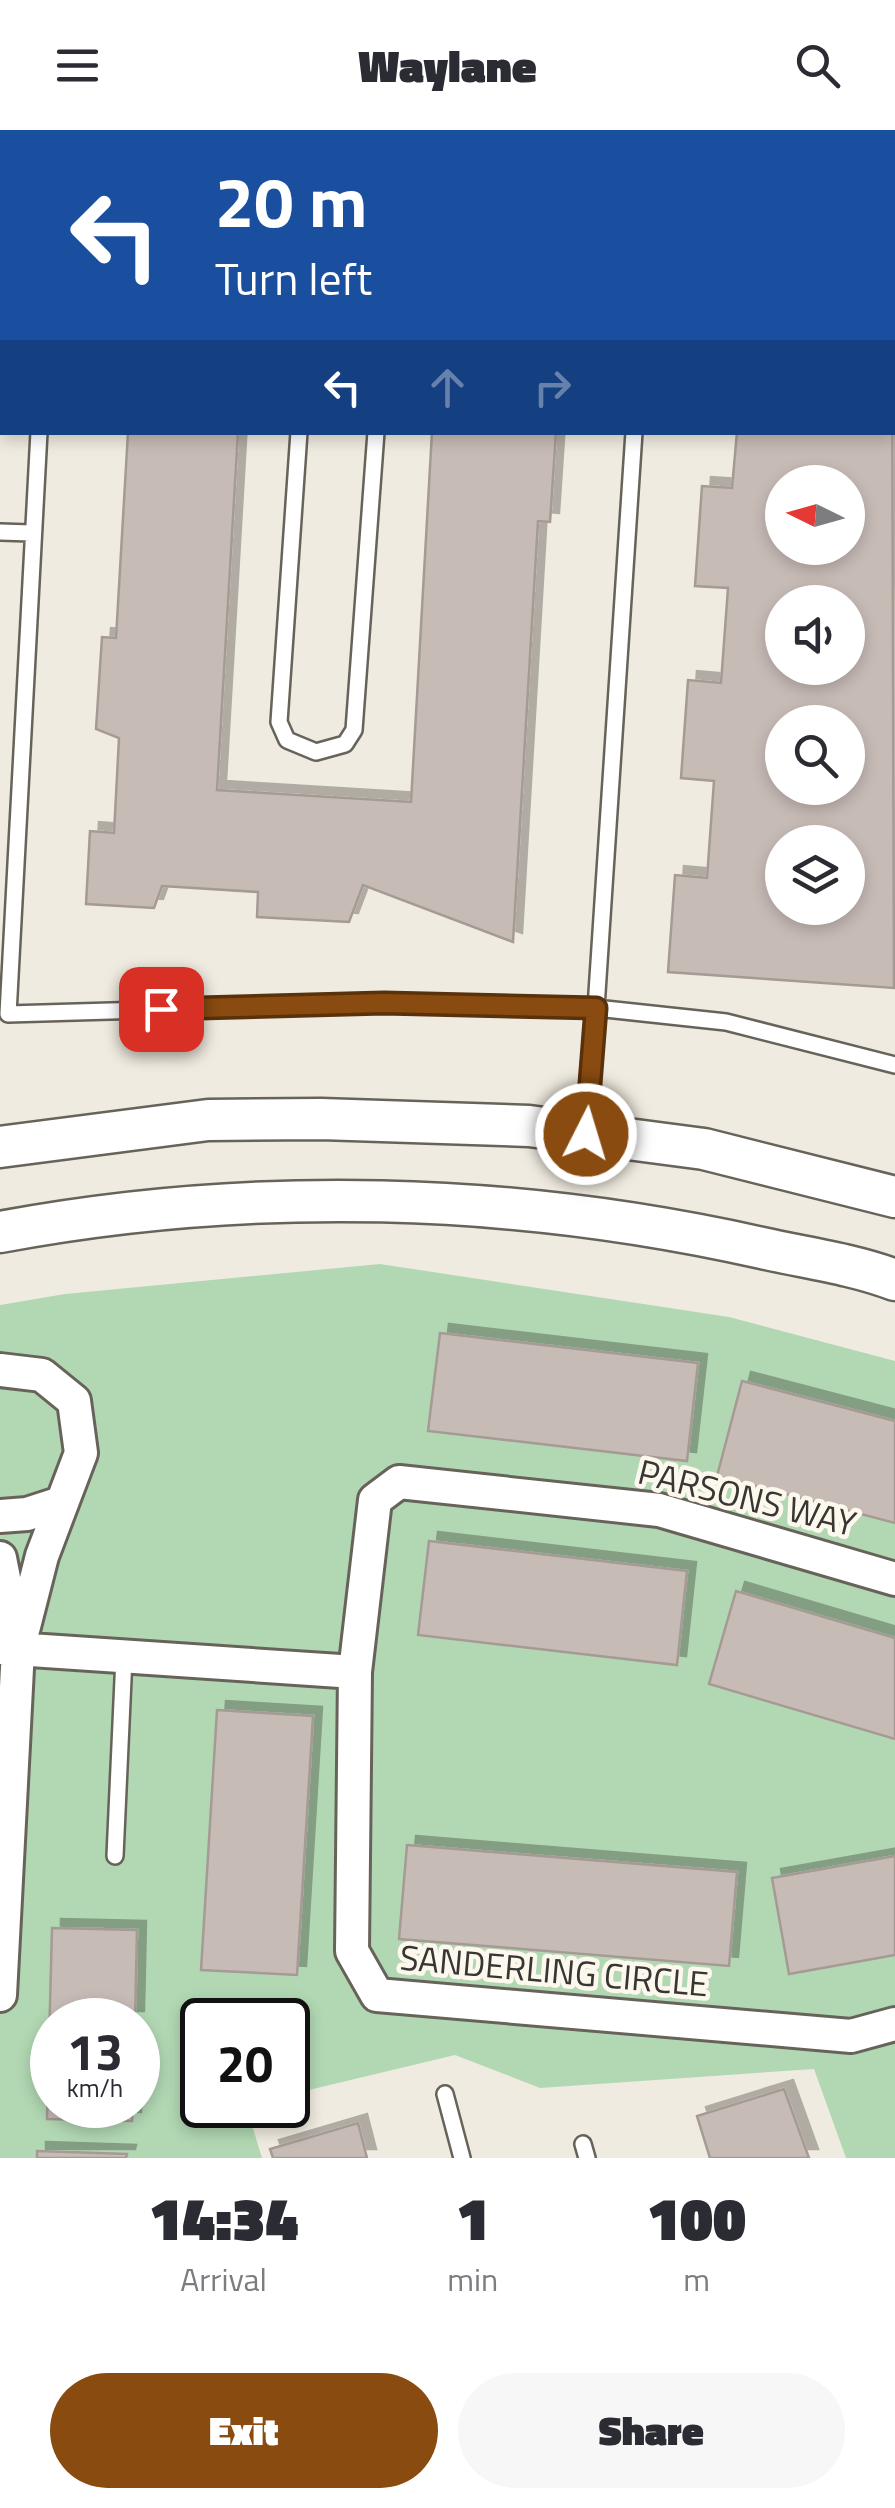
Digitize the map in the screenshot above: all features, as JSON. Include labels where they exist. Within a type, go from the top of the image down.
[{"type":"street","points":[[0,1147],[208,1120],[321,1119],[529,1126],[704,1149],[895,1197]]},
{"type":"street","points":[[0,1232],[86,1216],[213,1203],[316,1200],[523,1208],[684,1230],[895,1280]]},
{"type":"street","points":[[0,1370],[42,1375],[74,1400],[81,1453],[9,1648]]},
{"type":"street","name":"PARSONS WAY","points":[[399,1482],[659,1510],[895,1579]]},
{"type":"street","name":"SANDERLING CIRCLE","points":[[399,1482],[375,1500],[355,1672],[352,1952],[376,1994],[851,2036],[895,2024]]},
{"type":"street","points":[[0,1516],[26,1514],[60,1503]]},
{"type":"street","points":[[0,1558],[9,1648],[0,1995]]},
{"type":"street","points":[[9,1648],[355,1672]]},
{"type":"lane","points":[[39,435],[8,1014],[384,1003],[596,1008],[726,1022],[895,1065]]},
{"type":"lane","points":[[299,435],[278,722],[287,740],[316,752],[345,744],[354,730],[376,435]]},
{"type":"lane","points":[[586,1134],[634,435]]},
{"type":"lane","points":[[0,532],[31,533]]},
{"type":"lane","points":[[116,1856],[124,1657]]},
{"type":"lane","points":[[445,2094],[462,2158]]},
{"type":"green space","points":[[380,1264],[729,1317],[895,1361],[895,2158],[846,2158],[814,2069],[540,2088],[455,2055],[310,2090],[310,1998],[180,1998],[180,2128],[253,2128],[262,2158],[0,2158],[0,1305],[65,1294]]},
{"type":"building","points":[[128,435],[238,435],[217,790],[411,802],[432,435],[556,435],[550,522],[538,521],[513,942],[363,885],[349,922],[257,917],[258,892],[162,886],[154,908],[86,904],[90,831],[114,833],[119,738],[96,729],[102,637],[116,638]]},
{"type":"building","points":[[737,435],[892,435],[894,988],[668,972],[675,875],[707,878],[714,781],[681,778],[688,680],[721,683],[728,588],[695,586],[702,486],[732,488]]},
{"type":"building","points":[[440,1333],[698,1363],[687,1461],[428,1431]]},
{"type":"building","points":[[742,1381],[895,1421],[895,1523],[717,1476]]},
{"type":"building","points":[[429,1541],[687,1571],[677,1665],[418,1635]]},
{"type":"building","points":[[736,1591],[895,1638],[895,1739],[709,1684]]},
{"type":"building","points":[[217,1710],[313,1716],[297,1975],[201,1970]]},
{"type":"building","points":[[407,1845],[737,1872],[729,1966],[399,1939]]},
{"type":"building","points":[[895,1856],[895,1955],[789,1974],[772,1878]]},
{"type":"building","points":[[52,1928],[137,1930],[135,1998],[50,1998]]},
{"type":"building","points":[[784,2089],[809,2158],[710,2158],[697,2116]]},
{"type":"building","points":[[358,2123],[367,2158],[273,2158],[270,2149]]},
{"type":"building","points":[[37,2151],[127,2154],[126,2158],[37,2158]]},
{"type":"route","points":[[161,1009],[384,1003],[596,1008],[586,1134]]}]
